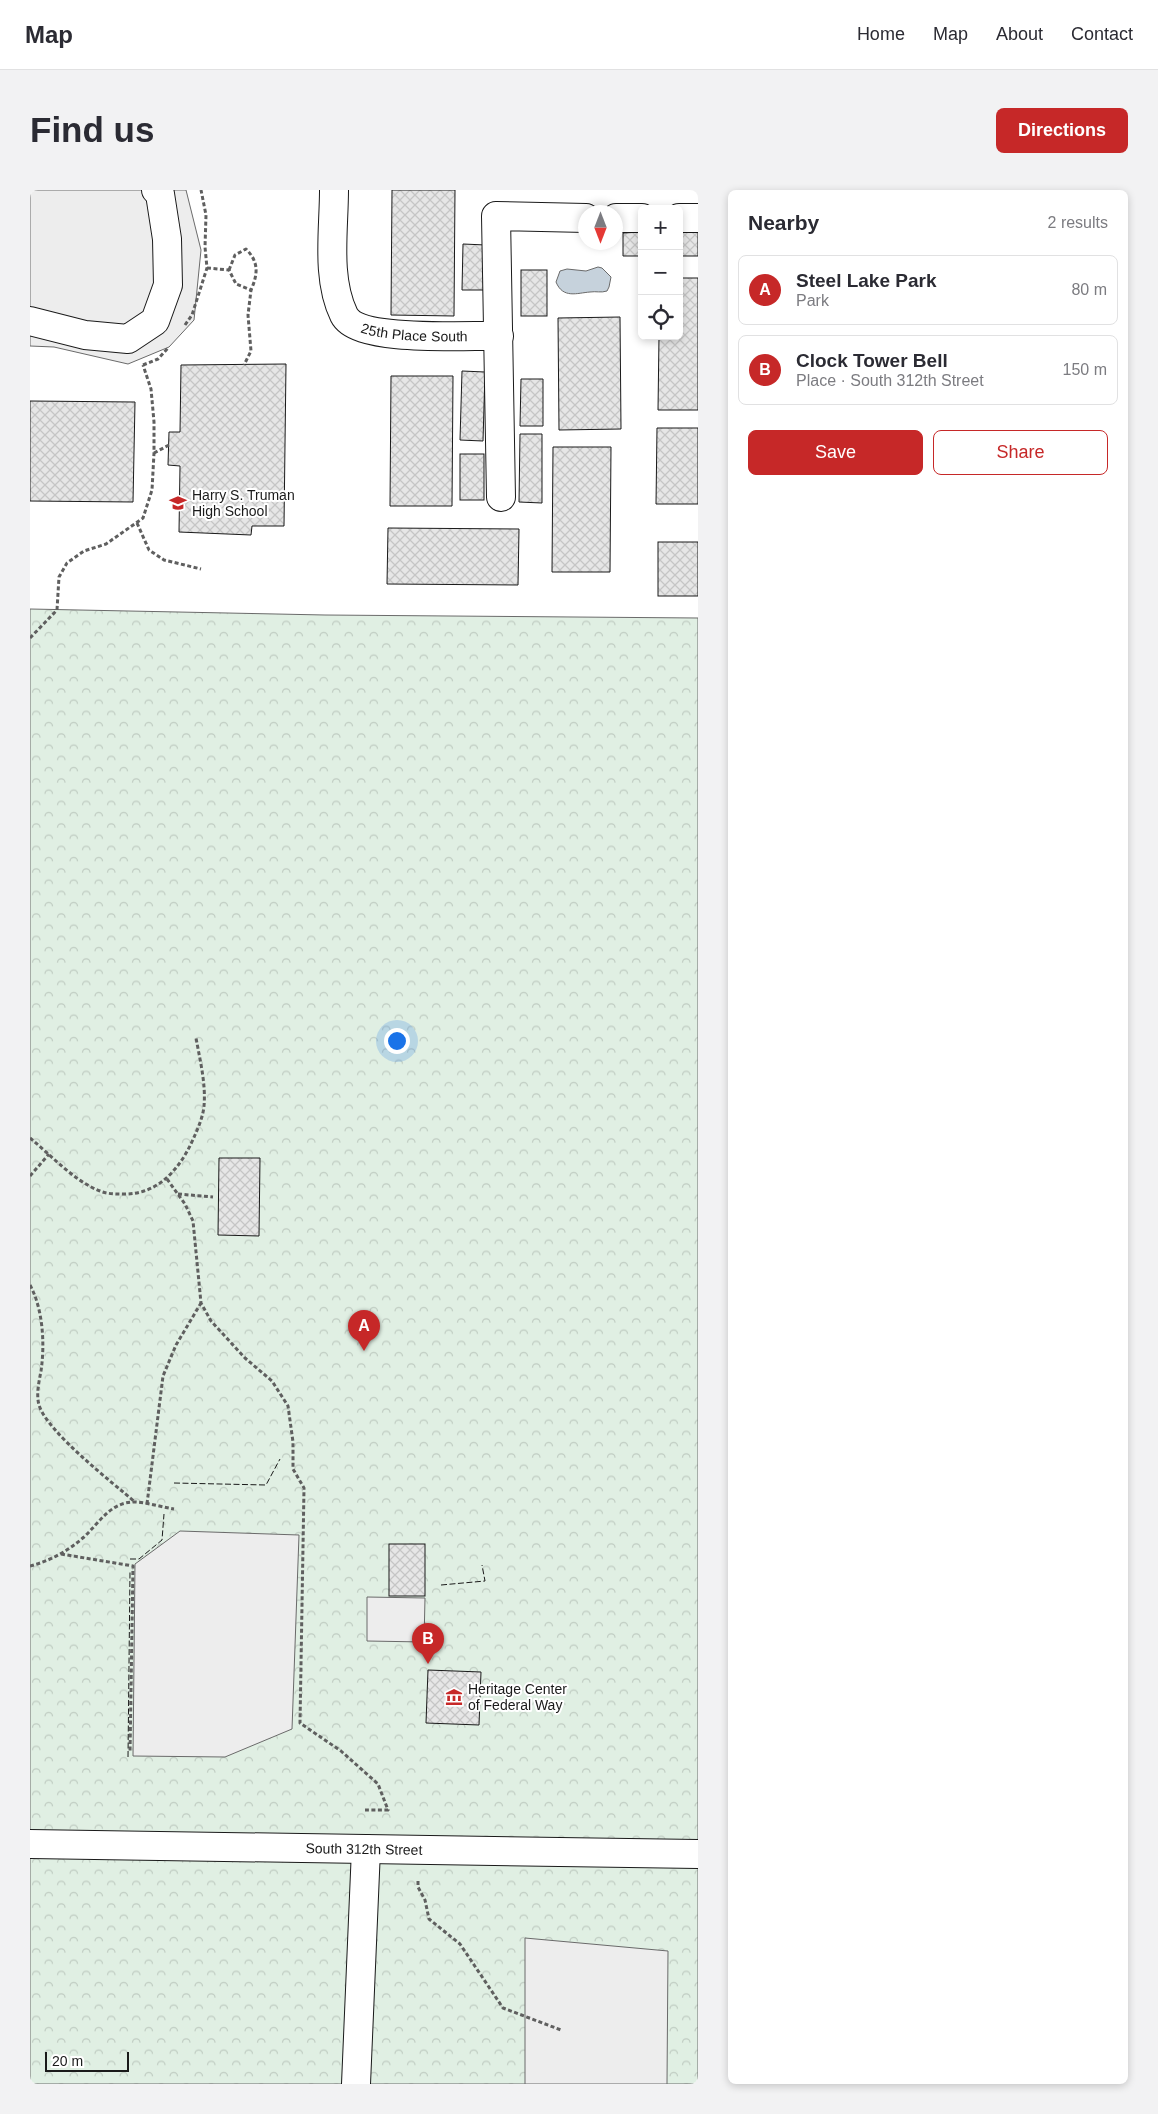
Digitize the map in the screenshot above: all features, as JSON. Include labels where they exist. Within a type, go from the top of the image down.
[{"type":"street","points":[[30,321],[85,335],[128,339],[155,321],[168,285],[168,239],[160,194],[156,190]]},
{"type":"street","name":"25th Place South","points":[[334,190],[333,268],[336,292],[344,317],[356,327],[378,333],[499,336]]},
{"type":"street","points":[[500,497],[496,216],[578,218]]},
{"type":"street","points":[[623,218],[638,218]]},
{"type":"street","points":[[683,218],[698,218]]},
{"type":"street","name":"South 312th Street","points":[[30,1844],[698,1854]]},
{"type":"street","points":[[356,2084],[366,1849]]},
{"type":"path","points":[[244,365],[251,351],[248,316],[251,290],[257,266],[253,255],[246,249],[235,255],[229,270],[236,284],[251,290]]},
{"type":"path","points":[[207,268],[229,270]]},
{"type":"path","points":[[30,638],[57,610],[59,577],[67,563],[84,551],[106,544],[143,518],[152,490],[154,422],[151,390],[143,365]]},
{"type":"path","points":[[154,453],[169,445]]},
{"type":"path","points":[[137,523],[149,550],[164,560],[201,569]]},
{"type":"path","points":[[30,1138],[80,1180],[101,1192],[112,1194],[140,1193],[154,1188],[167,1179],[190,1148],[204,1108],[205,1092],[196,1038]]},
{"type":"path","points":[[30,1176],[49,1154]]},
{"type":"path","points":[[167,1179],[193,1221],[201,1303],[211,1320],[246,1358],[272,1381],[288,1406],[293,1442],[293,1468],[304,1488],[300,1723],[341,1751],[378,1784],[388,1810],[365,1810]]},
{"type":"path","points":[[178,1194],[213,1198]]},
{"type":"path","points":[[30,1285],[40,1319],[42,1353],[38,1387],[39,1405],[54,1427],[78,1452],[135,1502]]},
{"type":"path","points":[[147,1504],[163,1376],[176,1345],[201,1303]]},
{"type":"path","points":[[30,1566],[45,1562],[62,1554],[83,1538],[108,1510],[135,1502],[174,1509]]},
{"type":"path","points":[[62,1554],[132,1566],[130,1752]]},
{"type":"path","points":[[418,1881],[418,1887],[425,1900],[429,1920],[460,1944],[503,2008],[561,2030]]},
{"type":"green space","points":[[30,609],[325,615],[698,618],[698,2084],[30,2084]]},
{"type":"shaded area","points":[[30,190],[186,190],[201,250],[194,320],[169,347],[128,364],[54,347],[30,346]]},
{"type":"shaded area","points":[[598,267],[602,268],[611,277],[607,291],[571,294],[562,291],[556,282],[560,271],[567,269],[586,271]]},
{"type":"shaded area","points":[[180,1531],[299,1535],[292,1729],[225,1757],[133,1756],[135,1564]]},
{"type":"shaded area","points":[[367,1597],[425,1598],[424,1642],[367,1641]]},
{"type":"shaded area","points":[[525,1938],[668,1951],[667,2084],[525,2084]]},
{"type":"building","points":[[392,190],[455,190],[454,316],[391,315]]},
{"type":"building","points":[[638,232],[638,256],[623,256],[623,233]]},
{"type":"building","points":[[683,232],[698,232],[698,256],[683,256]]},
{"type":"building","points":[[463,244],[486,245],[485,290],[462,290]]},
{"type":"building","points":[[521,270],[547,270],[547,316],[521,316]]},
{"type":"building","points":[[683,278],[698,278],[698,410],[658,410],[659,340],[683,340]]},
{"type":"building","points":[[620,317],[621,429],[559,430],[558,318]]},
{"type":"building","points":[[286,364],[284,526],[252,526],[251,535],[179,532],[180,466],[168,465],[169,432],[180,432],[181,365]]},
{"type":"building","points":[[462,371],[485,372],[483,441],[460,440]]},
{"type":"building","points":[[391,376],[453,376],[452,506],[390,506]]},
{"type":"building","points":[[521,379],[543,379],[543,426],[520,426]]},
{"type":"building","points":[[30,401],[135,402],[133,502],[30,501]]},
{"type":"building","points":[[657,428],[698,428],[698,504],[656,504]]},
{"type":"building","points":[[520,434],[542,434],[542,503],[519,502]]},
{"type":"building","points":[[553,447],[611,447],[610,572],[552,572]]},
{"type":"building","points":[[460,454],[484,454],[484,500],[460,500]]},
{"type":"building","points":[[388,528],[519,529],[518,585],[387,584]]},
{"type":"building","points":[[658,542],[698,542],[698,596],[658,596]]},
{"type":"building","points":[[219,1158],[260,1158],[259,1236],[218,1235]]},
{"type":"building","points":[[389,1544],[425,1544],[425,1596],[389,1596]]},
{"type":"building","name":"Heritage Center of Federal Way","points":[[428,1670],[481,1672],[479,1725],[426,1723]]},
{"type":"fence","points":[[174,1483],[266,1485],[280,1459]]},
{"type":"fence","points":[[130,1559],[139,1559],[162,1540],[164,1514]]},
{"type":"fence","points":[[441,1585],[485,1581],[482,1565]]},
{"type":"fence","points":[[128,1757],[130,1572]]},
{"type":"place","name":"Harry S. Truman High School","points":[[178,503]]},
{"type":"place","name":"Steel Lake Park","points":[[364,1351]]},
{"type":"place","name":"Clock Tower Bell","points":[[428,1664]]},
{"type":"place","name":"Heritage Center of Federal Way","points":[[454,1697]]}]
